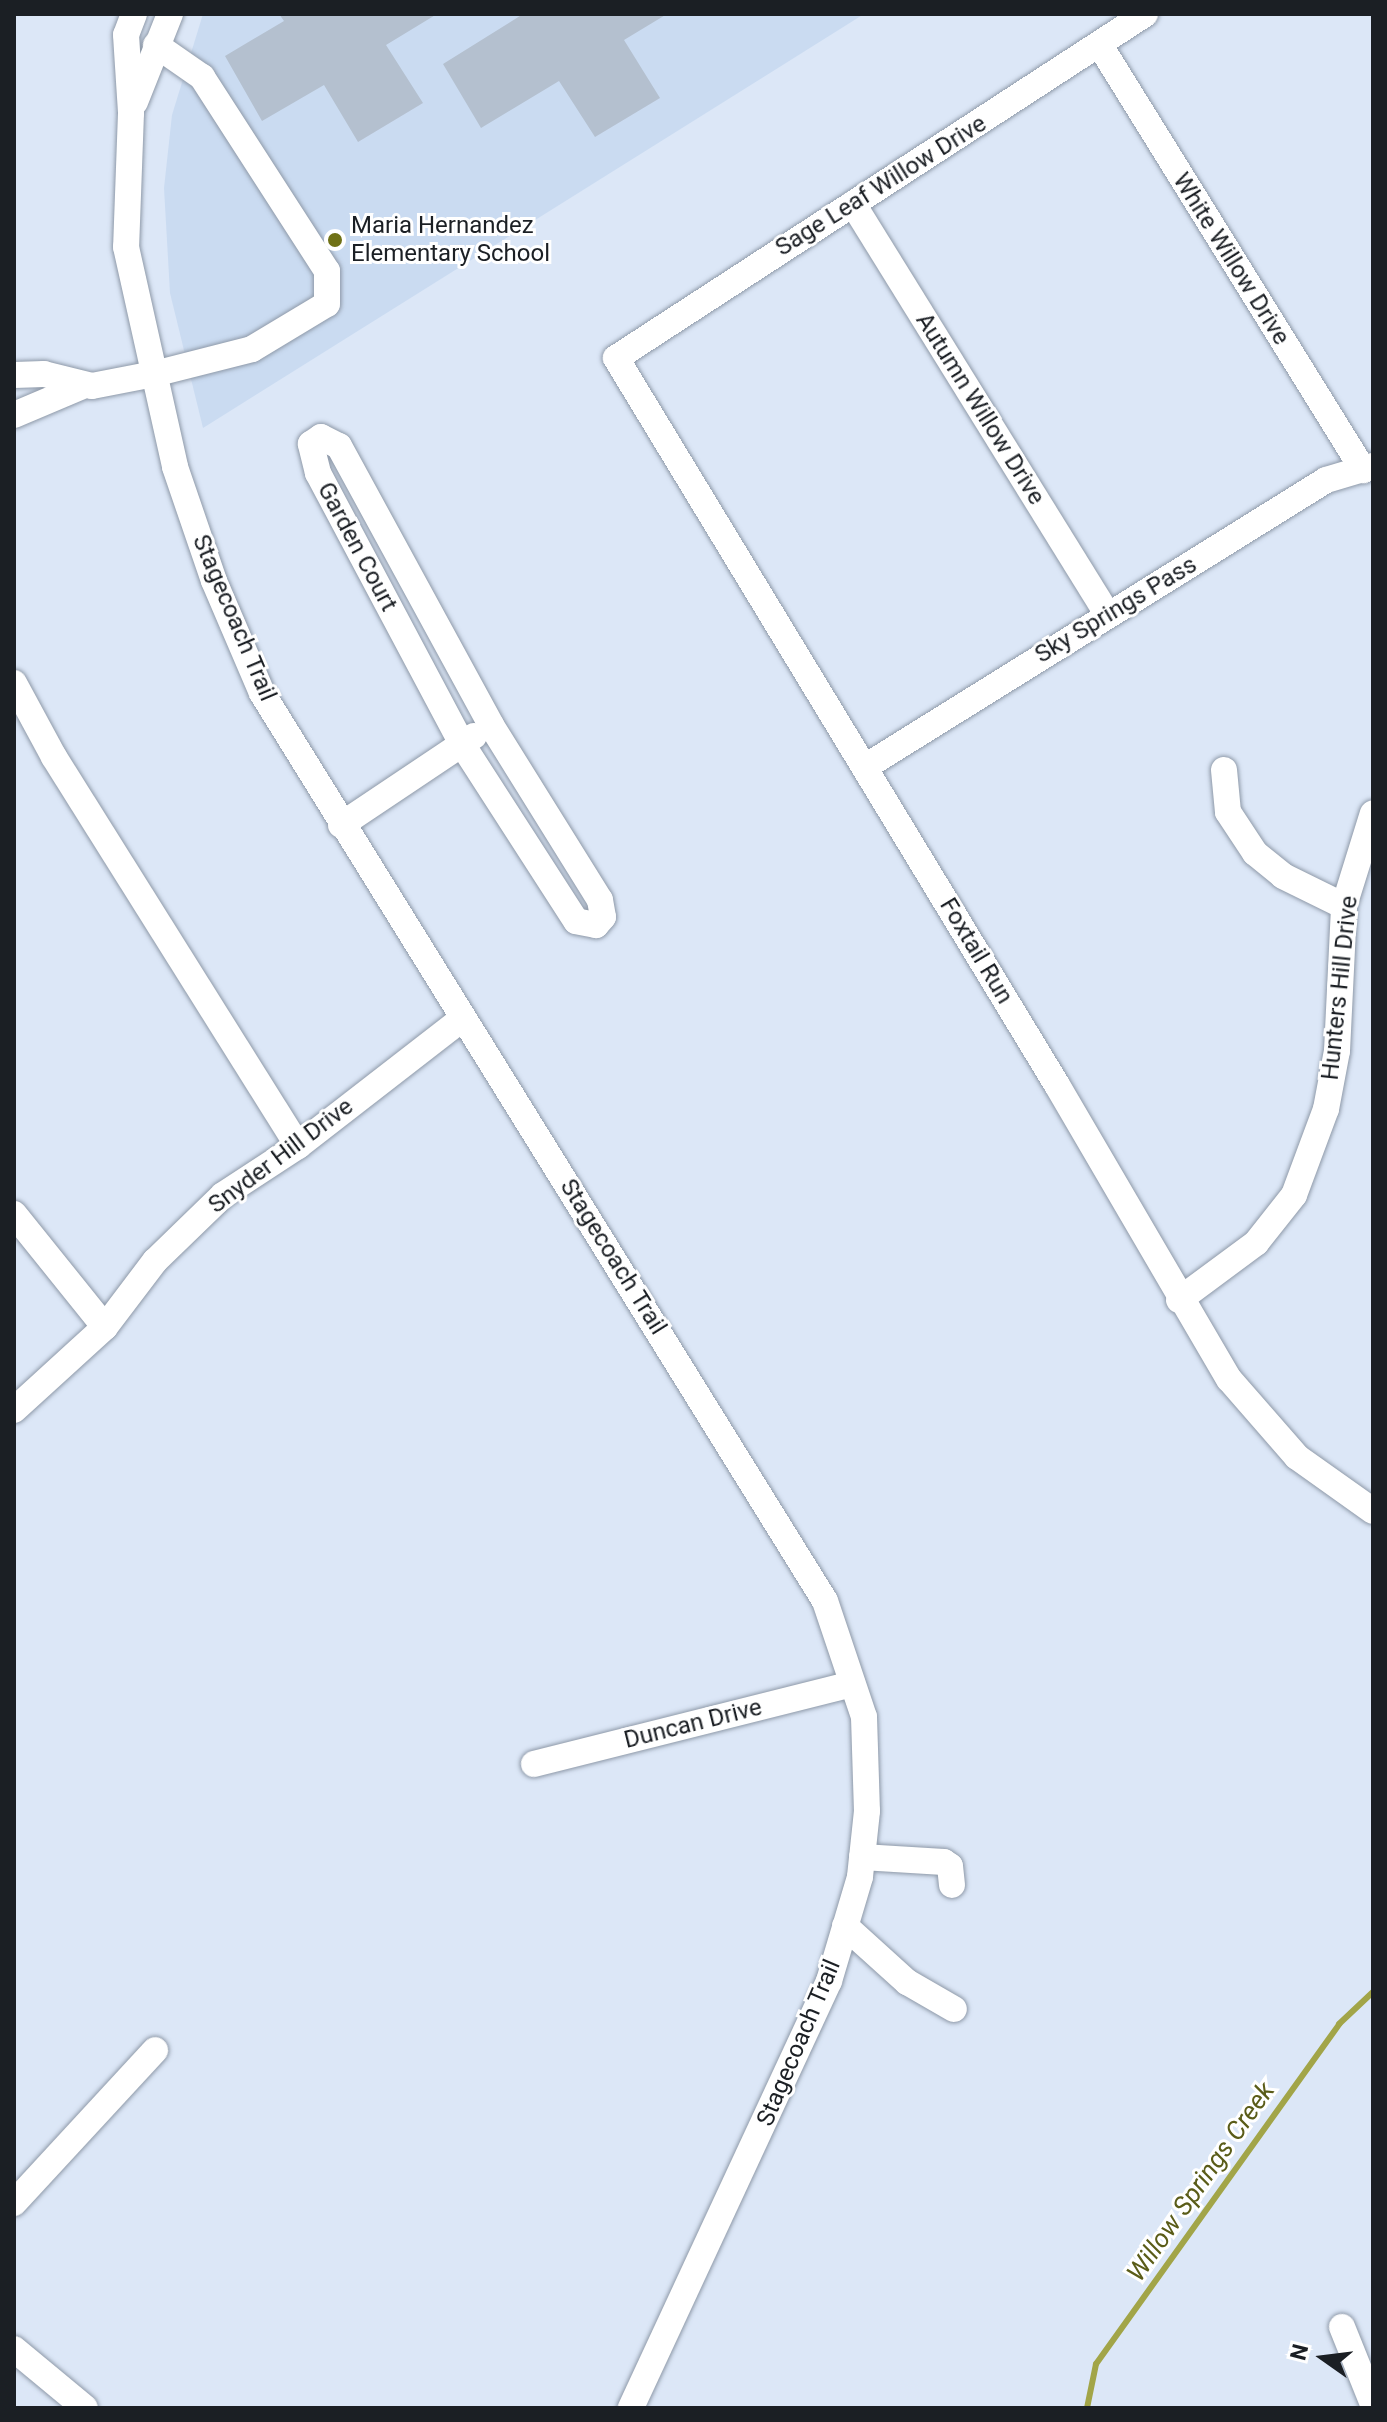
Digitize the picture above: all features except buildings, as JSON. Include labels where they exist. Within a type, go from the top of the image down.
[{"type":"street","name":"Stagecoach Trail","points":[[134,14],[126,35],[131,113],[126,247],[175,467],[214,581],[262,693],[462,1019],[503,1076],[825,1601],[864,1717],[867,1811],[862,1857],[845,1926],[823,1994],[631,2408]]},
{"type":"street","name":"Stagecoach Trail","points":[[131,113],[170,14]]},
{"type":"street","name":"Sage Leaf Willow Drive","points":[[616,358],[1101,47],[1145,14]]},
{"type":"street","points":[[14,415],[85,385],[154,374],[252,349],[327,304],[327,271],[202,77],[156,45]]},
{"type":"street","name":"White Willow Drive","points":[[1101,47],[1368,468]]},
{"type":"street","name":"Autumn Willow Drive","points":[[853,204],[1107,614]]},
{"type":"street","name":"Foxtail Run","points":[[616,358],[1116,1184],[1179,1300],[1229,1379],[1297,1457],[1373,1511]]},
{"type":"street","points":[[14,375],[44,374],[85,385]]},
{"type":"street","name":"Garden Court","points":[[321,437],[339,446],[491,725],[600,900],[603,917],[596,925],[576,921],[462,744],[318,473],[311,444],[321,437]]},
{"type":"street","name":"Sky Springs Pass","points":[[865,767],[1107,614],[1245,535],[1326,480],[1368,468]]},
{"type":"street","points":[[14,683],[54,757],[298,1146]]},
{"type":"street","points":[[341,825],[491,725]]},
{"type":"street","points":[[1224,770],[1228,812],[1255,853],[1283,876],[1344,906]]},
{"type":"street","name":"Hunters Hill Drive","points":[[1179,1300],[1256,1243],[1294,1195],[1326,1109],[1337,1051],[1344,906],[1373,813]]},
{"type":"street","name":"Snyder Hill Drive","points":[[14,1410],[105,1327],[155,1261],[223,1195],[298,1146],[462,1019]]},
{"type":"street","points":[[14,1214],[105,1327]]},
{"type":"street","name":"Duncan Drive","points":[[534,1764],[852,1684]]},
{"type":"street","points":[[862,1857],[944,1862],[950,1866],[952,1885]]},
{"type":"street","points":[[845,1926],[907,1982],[954,2009]]},
{"type":"street","points":[[14,2203],[155,2050]]},
{"type":"street","points":[[1342,2327],[1373,2404]]},
{"type":"street","points":[[14,2349],[85,2408]]},
{"type":"shaded area","name":"Maria Hernandez Elementary School","points":[[203,14],[864,14],[203,428],[170,293],[164,188],[172,115]]},
{"type":"waterway","name":"Willow Springs Creek","points":[[1087,2408],[1096,2364],[1339,2024],[1373,1992]]},
{"type":"place","name":"Maria Hernandez Elementary School","points":[[335,240]]}]
